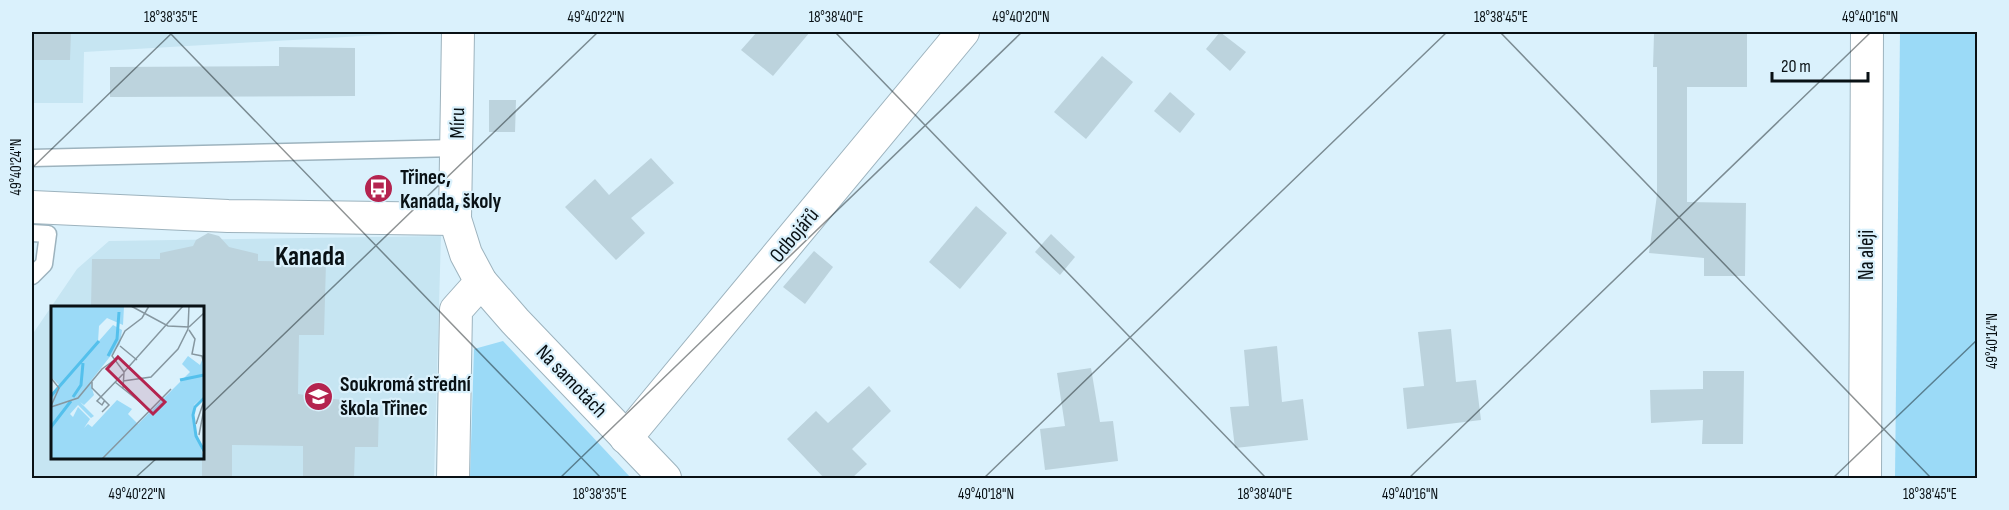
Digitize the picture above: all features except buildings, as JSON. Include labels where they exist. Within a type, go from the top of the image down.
[{"type":"street","name":"Míru","points":[[458,32],[455,219],[466,254],[481,282]]},
{"type":"street","name":"Odbojářů","points":[[626,438],[963,32]]},
{"type":"street","name":"Na aleji","points":[[1865,478],[1867,32]]},
{"type":"street","points":[[32,207],[228,216],[455,219]]},
{"type":"street","name":"Na samotách","points":[[481,282],[665,478]]},
{"type":"street","points":[[453,478],[456,310],[481,282]]},
{"type":"lane","points":[[32,158],[457,148]]},
{"type":"lane","points":[[32,233],[48,234],[45,264],[32,276]]},
{"type":"shaded area","points":[[32,32],[432,32],[84,52],[83,103],[32,103]]},
{"type":"shaded area","points":[[1900,32],[1977,32],[1977,478],[1895,478]]},
{"type":"shaded area","name":"Soukromá střední škola Třinec","points":[[441,236],[434,478],[32,478],[32,335],[51,307],[51,459],[204,459],[204,306],[52,306],[77,269],[109,241]]},
{"type":"shaded area","points":[[503,341],[631,478],[470,478],[474,349]]},
{"type":"place","name":"Třinec, Kanada, školy","points":[[379,189]]},
{"type":"place","name":"Soukromá střední škola Třinec","points":[[319,396]]},
{"type":"district","name":"Kanada","points":[[310,256]]}]
